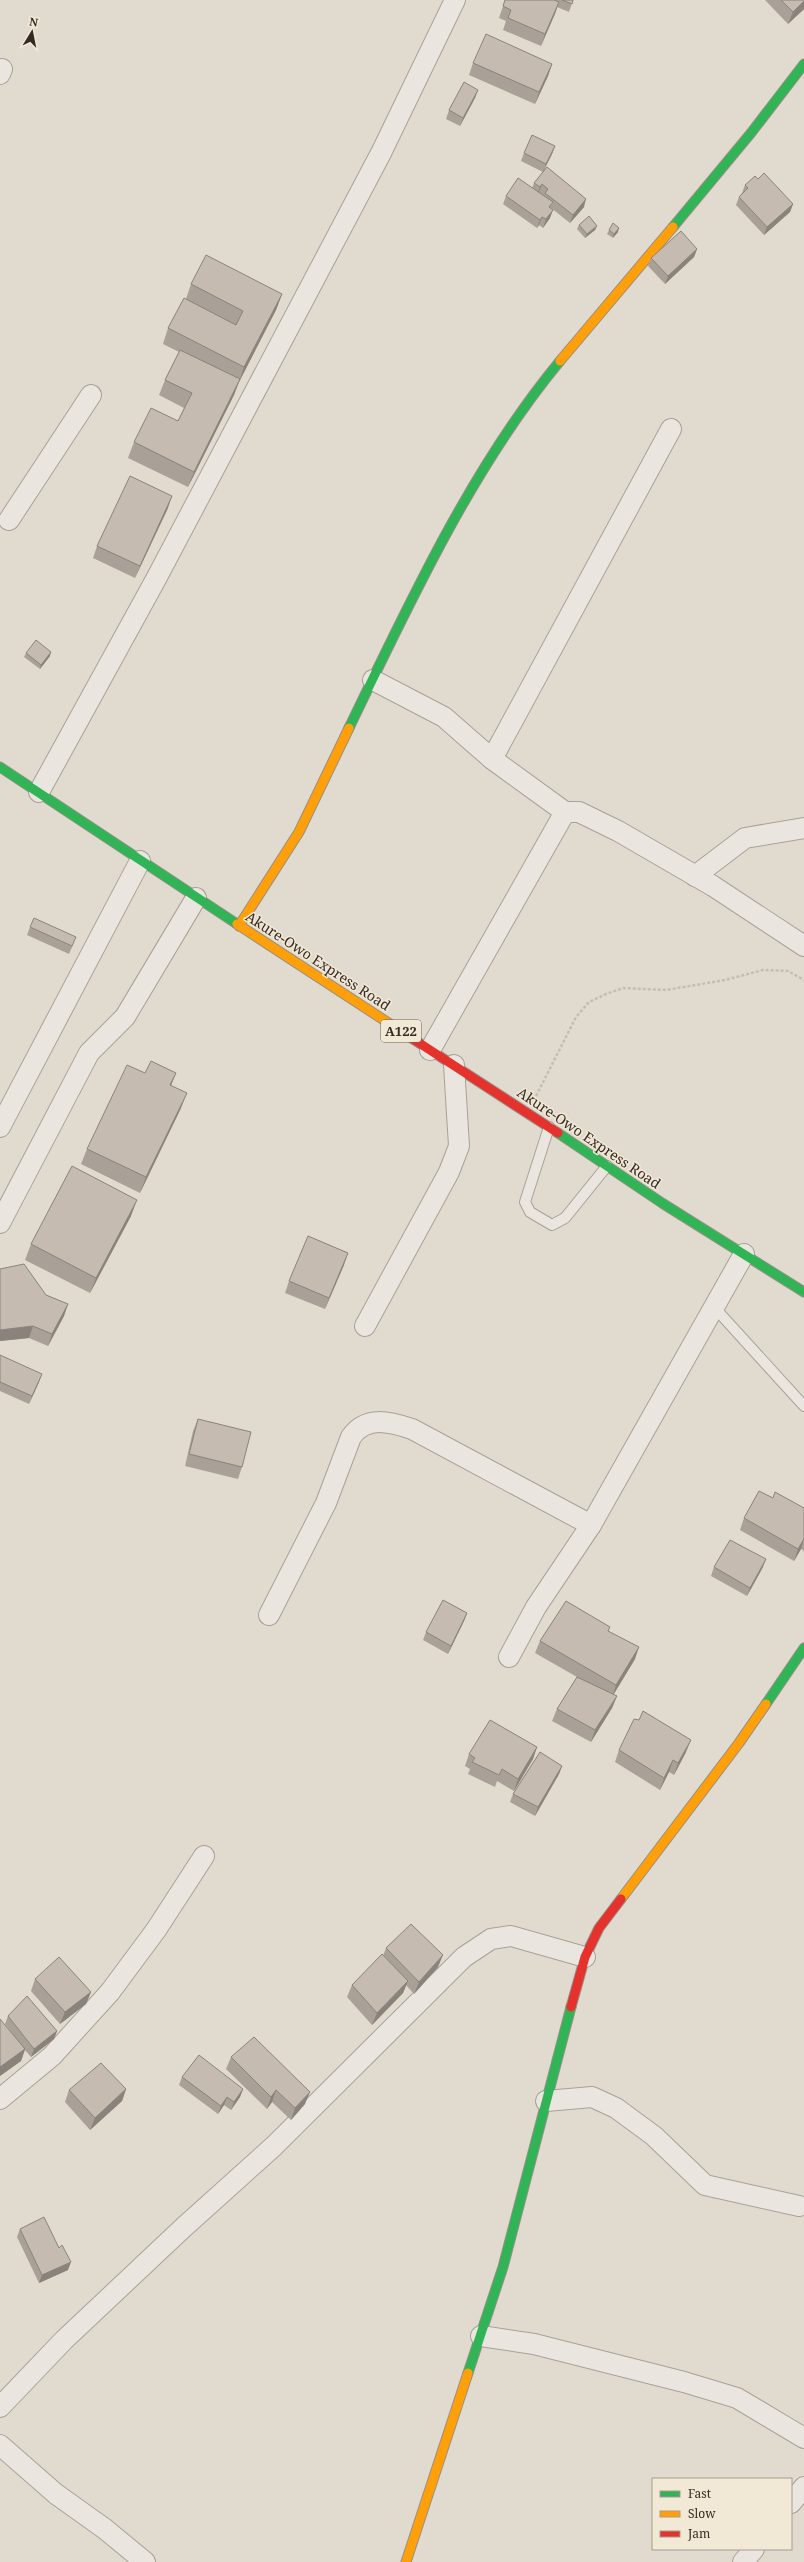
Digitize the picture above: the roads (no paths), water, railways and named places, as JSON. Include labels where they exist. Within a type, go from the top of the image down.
[{"type":"main road","points":[[239,926],[298,832],[423,580],[487,461],[553,370],[751,133],[804,64]]},
{"type":"main road","name":"Akure-Owo Express Road","points":[[0,767],[196,898],[549,1127],[662,1203],[804,1292]]},
{"type":"main road","points":[[406,2562],[482,2336],[503,2267],[585,1957],[599,1928],[740,1743],[804,1648]]},
{"type":"street","points":[[39,792],[160,572],[370,174],[455,0]]},
{"type":"street","points":[[3,523],[91,395]]},
{"type":"street","points":[[492,759],[671,429]]},
{"type":"street","points":[[373,680],[444,717],[492,759],[565,812],[579,812],[599,821],[695,876],[804,946]]},
{"type":"street","points":[[430,1050],[565,812]]},
{"type":"street","points":[[695,876],[745,838],[804,828]]},
{"type":"street","points":[[0,1127],[140,861]]},
{"type":"street","points":[[0,1223],[89,1053],[125,1017],[196,898]]},
{"type":"street","points":[[365,1326],[449,1172],[459,1146],[454,1065]]},
{"type":"street","points":[[509,1657],[536,1606],[591,1525],[744,1254]]},
{"type":"street","points":[[269,1616],[326,1503],[351,1437],[356,1429],[373,1422],[389,1422],[412,1430],[591,1525]]},
{"type":"street","points":[[0,2099],[52,2056],[110,1992],[156,1930],[204,1856]]},
{"type":"street","points":[[0,2407],[64,2340],[184,2227],[274,2146],[464,1957],[491,1940],[511,1936],[585,1957]]},
{"type":"street","points":[[546,2101],[592,2097],[616,2108],[654,2136],[705,2185],[799,2206]]},
{"type":"street","points":[[482,2336],[534,2344],[684,2382],[737,2398],[804,2438]]},
{"type":"street","points":[[0,2445],[56,2494],[105,2529],[145,2562]]},
{"type":"street","points":[[792,2502],[804,2487]]},
{"type":"street","points":[[743,2562],[753,2550]]},
{"type":"lane","points":[[549,1127],[526,1202],[530,1212],[552,1225],[565,1218],[607,1166]]},
{"type":"lane","points":[[714,1307],[804,1406]]}]
